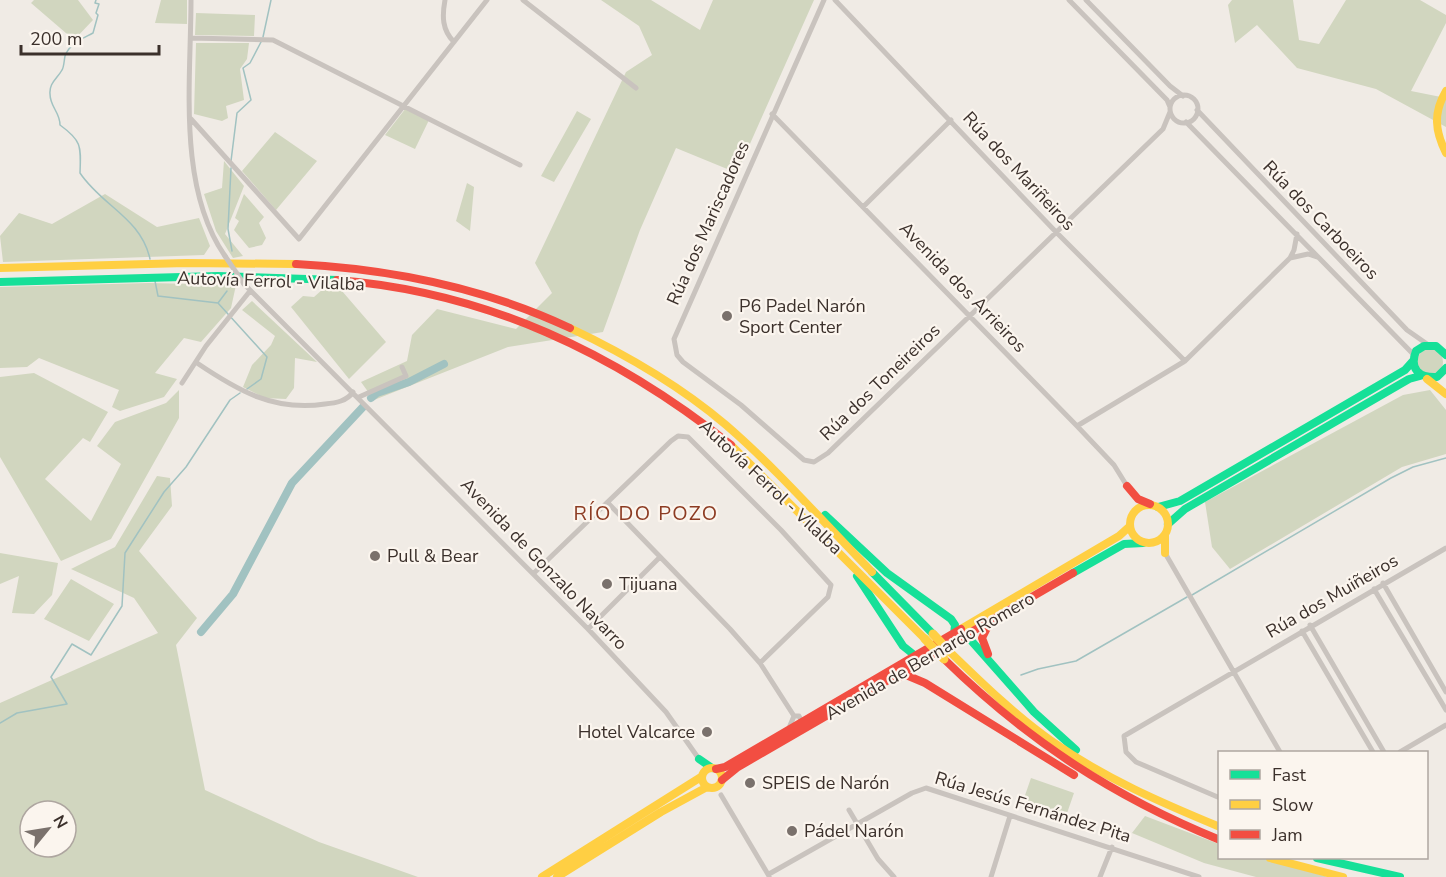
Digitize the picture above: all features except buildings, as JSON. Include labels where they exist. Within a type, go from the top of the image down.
[{"type":"main road","points":[[1446,91],[1439,102],[1435,123],[1439,140],[1446,153]]},
{"type":"main road","name":"Autovía Ferrol - Vilalba","points":[[0,268],[212,264],[318,266],[374,271],[428,280],[515,304],[565,324],[613,348],[713,415],[771,468],[929,637]]},
{"type":"main road","name":"Autovía Ferrol - Vilalba","points":[[0,282],[297,278],[399,288],[496,311],[581,345],[655,387],[731,445],[929,637],[951,643],[1036,729],[1075,756],[1116,779],[1158,801],[1218,826]]},
{"type":"main road","points":[[1132,513],[1142,506],[1156,506],[1180,501],[1405,370],[1420,347],[1438,344],[1446,355]]},
{"type":"main road","points":[[1413,358],[1416,371],[1446,394]]},
{"type":"main road","points":[[1168,524],[1185,509],[1409,379],[1437,377],[1446,369]]},
{"type":"main road","points":[[1446,369],[1446,386]]},
{"type":"main road","points":[[713,415],[778,470],[887,573],[943,613],[955,625],[951,643]]},
{"type":"main road","points":[[1127,486],[1138,499],[1156,506],[1165,514],[1168,524],[1165,553],[1134,537],[1129,527],[1132,513],[1127,486]]},
{"type":"main road","name":"Avenida de Bernardo Romero","points":[[951,643],[1119,536],[1129,527]]},
{"type":"main road","points":[[819,531],[861,581],[898,638],[918,658],[918,675],[925,683]]},
{"type":"main road","points":[[1147,543],[1165,536]]},
{"type":"main road","name":"Avenida de Bernardo Romero","points":[[542,877],[708,771],[725,767],[799,722],[918,658],[966,636],[1001,610],[1124,544],[1147,543]]},
{"type":"main road","points":[[943,613],[962,621],[1001,610]]},
{"type":"main road","points":[[1001,610],[986,627],[981,643],[1014,689]]},
{"type":"main road","points":[[966,636],[1063,741],[1116,779]]},
{"type":"main road","points":[[878,681],[898,658],[900,651],[898,638]]},
{"type":"main road","name":"Autovía Ferrol - Vilalba","points":[[951,643],[1020,729],[1069,765],[1139,806],[1218,839]]},
{"type":"main road","points":[[878,681],[906,675],[925,683],[986,723],[1088,783],[1139,806]]},
{"type":"main road","name":"Avenida de Bernardo Romero","points":[[557,877],[661,812],[717,787],[738,767],[799,722]]},
{"type":"main road","points":[[699,759],[717,787]]},
{"type":"main road","points":[[708,771],[722,775],[717,787]]},
{"type":"main road","points":[[1274,859],[1343,877]]},
{"type":"main road","points":[[1321,859],[1400,877]]},
{"type":"street","name":"Avenida de Gonzalo Navarro","points":[[191,0],[193,175],[201,206],[217,244],[225,256],[250,291],[359,397],[588,629],[666,712],[699,759]]},
{"type":"street","points":[[445,0],[442,14],[446,34],[454,42]]},
{"type":"street","points":[[191,119],[299,239],[487,0]]},
{"type":"street","points":[[524,0],[636,88]]},
{"type":"street","name":"Rúa dos Mariscadores","points":[[673,344],[678,326],[824,0]]},
{"type":"street","name":"Rúa dos Mariñeiros","points":[[835,0],[1056,232],[1185,361]]},
{"type":"street","name":"Rúa dos Carboeiros","points":[[1069,0],[1167,100],[1176,120],[1185,123],[1297,233],[1413,358]]},
{"type":"street","name":"Rúa dos Carboeiros","points":[[1086,0],[1170,86],[1183,96],[1194,100],[1197,110],[1407,330],[1438,344]]},
{"type":"street","points":[[191,38],[273,39],[520,165]]},
{"type":"street","points":[[970,317],[1163,129],[1174,100],[1183,96]]},
{"type":"street","points":[[1163,129],[1185,123],[1195,117],[1197,110]]},
{"type":"street","name":"Avenida dos Arrieiros","points":[[772,114],[1077,426],[1114,465],[1127,486]]},
{"type":"street","points":[[863,207],[951,120]]},
{"type":"street","points":[[1077,426],[1185,361],[1290,258],[1297,233]]},
{"type":"street","points":[[1290,258],[1308,254],[1319,258]]},
{"type":"street","points":[[182,383],[206,346],[250,291]]},
{"type":"street","name":"Rúa dos Toneireiros","points":[[673,344],[683,362],[741,405],[798,457],[814,462],[828,453],[970,317]]},
{"type":"street","points":[[197,363],[238,390],[270,403],[319,405],[346,400],[353,392]]},
{"type":"street","points":[[359,397],[406,376],[402,367]]},
{"type":"street","points":[[534,573],[671,441],[678,436],[688,437],[828,579],[831,591],[760,663]]},
{"type":"street","points":[[608,503],[760,663],[799,722]]},
{"type":"street","name":"Rúa dos Muiñeiros","points":[[1218,797],[1136,762],[1125,752],[1123,741],[1127,733],[1446,548]]},
{"type":"street","points":[[1165,553],[1279,751]]},
{"type":"street","points":[[588,629],[660,557]]},
{"type":"street","points":[[1383,583],[1446,692]]},
{"type":"street","points":[[1374,589],[1446,710]]},
{"type":"street","points":[[1380,599],[1387,595],[1392,597]]},
{"type":"street","points":[[1310,625],[1381,751]]},
{"type":"street","points":[[1302,631],[1372,751]]},
{"type":"street","points":[[1309,641],[1311,637],[1318,638]]},
{"type":"street","points":[[1404,751],[1446,725]]},
{"type":"street","points":[[717,787],[769,876]]},
{"type":"street","name":"Rúa Jesús Fernández Pita","points":[[769,876],[912,793],[926,788],[1199,877]]},
{"type":"street","points":[[849,810],[878,859],[894,877]]},
{"type":"street","points":[[991,877],[1010,816]]},
{"type":"street","points":[[1100,877],[1112,847]]},
{"type":"green space","points":[[34,0],[78,0],[93,20],[74,40],[31,3]]},
{"type":"green space","points":[[161,0],[187,0],[187,24],[155,23]]},
{"type":"green space","points":[[601,0],[651,0],[700,30],[713,0],[814,0],[737,173],[676,148],[640,230],[603,332],[508,347],[374,400],[361,382],[407,361],[412,335],[437,309],[516,329],[552,293],[535,263],[626,72],[652,55],[639,26]]},
{"type":"green space","points":[[1232,0],[1293,0],[1299,40],[1319,44],[1346,0],[1420,0],[1446,15],[1446,23],[1411,91],[1446,98],[1446,127],[1376,89],[1297,68],[1257,25],[1235,43],[1228,5]]},
{"type":"green space","points":[[196,13],[255,15],[254,36],[195,35]]},
{"type":"green space","points":[[196,43],[249,43],[247,59],[240,69],[244,100],[226,106],[228,118],[222,121],[194,114]]},
{"type":"green space","points":[[406,108],[429,120],[415,149],[385,135]]},
{"type":"green space","points":[[577,111],[591,119],[554,182],[541,176]]},
{"type":"green space","points":[[275,132],[317,161],[276,210],[242,171]]},
{"type":"green space","points":[[224,161],[244,186],[225,234],[243,256],[233,258],[216,231],[204,194],[222,188]]},
{"type":"green space","points":[[467,183],[474,187],[470,231],[456,221]]},
{"type":"green space","points":[[105,194],[157,227],[199,218],[210,246],[204,255],[3,262],[0,236],[19,213],[52,224]]},
{"type":"green space","points":[[244,194],[264,217],[259,223],[266,238],[262,245],[249,248],[234,230],[239,221],[235,218]]},
{"type":"green space","points":[[149,283],[236,285],[231,308],[201,342],[184,338],[155,373],[177,379],[164,397],[120,411],[112,407],[119,390],[39,358],[27,367],[0,368],[0,287]]},
{"type":"green space","points":[[323,289],[342,291],[386,342],[349,379],[291,307],[303,296],[314,297]]},
{"type":"green space","points":[[252,301],[317,362],[295,358],[294,388],[286,399],[265,398],[243,387],[252,365],[271,345],[275,336],[242,310]]},
{"type":"green space","points":[[1430,349],[1439,353],[1443,362],[1439,371],[1430,375],[1421,371],[1417,362],[1421,353]]},
{"type":"green space","points":[[34,373],[108,412],[90,442],[83,438],[45,479],[91,521],[121,464],[97,446],[115,422],[166,403],[179,390],[179,418],[111,539],[61,561],[0,457],[0,377]]},
{"type":"green space","points":[[1430,390],[1446,410],[1446,454],[1402,467],[1230,569],[1212,547],[1205,502],[1403,395]]},
{"type":"green space","points":[[157,476],[170,478],[172,506],[139,551],[197,618],[176,645],[205,790],[319,842],[418,877],[0,877],[0,703],[158,633],[134,598],[71,569],[115,547]]},
{"type":"green space","points":[[0,553],[58,563],[52,595],[34,614],[12,613],[19,576],[0,584]]},
{"type":"green space","points":[[71,579],[114,604],[89,641],[44,619]]},
{"type":"green space","points":[[1031,778],[1074,793],[1065,819],[1022,804]]},
{"type":"green space","points":[[1145,816],[1218,844],[1218,859],[1269,859],[1328,877],[1256,877],[1204,863],[1132,833]]},
{"type":"waterway","points":[[96,0],[95,3],[99,4],[93,33],[77,42],[67,52],[63,69],[51,87],[50,99],[60,125],[73,135],[79,145],[80,173],[99,195],[130,222],[145,245],[150,259]]},
{"type":"waterway","points":[[263,37],[271,0]]},
{"type":"waterway","points":[[231,161],[237,113],[251,100],[243,68],[250,63],[261,42]]},
{"type":"waterway","points":[[231,168],[228,229],[232,251]]},
{"type":"waterway","points":[[155,281],[158,296],[218,303]]},
{"type":"waterway","points":[[227,291],[218,303],[267,357],[261,379],[247,389]]},
{"type":"waterway","points":[[371,398],[377,393],[409,382],[444,364]]},
{"type":"waterway","points":[[0,723],[17,713],[67,704],[51,677],[72,644],[91,655],[122,606],[125,553],[164,492],[186,467],[230,400],[240,393]]},
{"type":"waterway","points":[[201,632],[233,594],[292,483],[363,407]]},
{"type":"waterway","points":[[1192,595],[1391,478],[1413,467],[1446,458]]},
{"type":"waterway","points":[[1021,675],[1076,661],[1187,597]]},
{"type":"traffic: fast","points":[[0,282],[218,276],[337,280]]},
{"type":"traffic: fast","points":[[1446,355],[1436,346],[1424,346],[1416,351],[1414,357],[1417,371],[1425,376],[1437,377],[1446,368]]},
{"type":"traffic: fast","points":[[1158,507],[1180,501],[1405,370],[1413,361]]},
{"type":"traffic: fast","points":[[1168,524],[1185,509],[1409,379],[1420,376]]},
{"type":"traffic: fast","points":[[825,515],[887,573],[951,619],[955,625],[954,635]]},
{"type":"traffic: fast","points":[[1073,573],[1124,544],[1143,543]]},
{"type":"traffic: fast","points":[[872,572],[933,634]]},
{"type":"traffic: fast","points":[[857,576],[903,646],[918,658]]},
{"type":"traffic: fast","points":[[962,634],[968,637],[1034,712],[1076,750]]},
{"type":"traffic: fast","points":[[699,759],[712,768]]},
{"type":"traffic: fast","points":[[1321,859],[1400,877]]},
{"type":"traffic: slow","points":[[1446,91],[1437,114],[1438,130],[1446,153]]},
{"type":"traffic: slow","points":[[0,268],[186,263],[296,264]]},
{"type":"traffic: slow","points":[[570,328],[651,371],[708,410],[764,460],[872,572]]},
{"type":"traffic: slow","points":[[1427,379],[1446,394]]},
{"type":"traffic: slow","points":[[731,445],[925,639]]},
{"type":"traffic: slow","points":[[1149,505],[1163,510],[1168,524],[1163,538],[1149,543],[1135,538],[1130,524],[1135,510],[1149,505]]},
{"type":"traffic: slow","points":[[961,629],[1119,536],[1129,527]]},
{"type":"traffic: slow","points":[[1165,535],[1165,553]]},
{"type":"traffic: slow","points":[[933,634],[950,652]]},
{"type":"traffic: slow","points":[[925,639],[944,659]]},
{"type":"traffic: slow","points":[[950,652],[1013,711],[1072,755],[1134,789],[1218,826]]},
{"type":"traffic: slow","points":[[712,768],[719,771],[722,778],[719,785],[712,788],[705,785],[702,778],[705,771],[712,768]]},
{"type":"traffic: slow","points":[[542,877],[701,777]]},
{"type":"traffic: slow","points":[[557,877],[661,812],[707,787]]},
{"type":"traffic: slow","points":[[1274,859],[1343,877]]},
{"type":"traffic: jam","points":[[296,264],[367,270],[436,282],[504,301],[570,328]]},
{"type":"traffic: jam","points":[[337,280],[392,287],[446,298],[497,313],[547,332],[642,382],[731,445]]},
{"type":"traffic: jam","points":[[1127,486],[1138,499],[1150,504]]},
{"type":"traffic: jam","points":[[722,780],[738,767],[1073,573]]},
{"type":"traffic: jam","points":[[988,654],[982,638],[989,624]]},
{"type":"traffic: jam","points":[[716,769],[725,767],[961,629]]},
{"type":"traffic: jam","points":[[944,659],[1007,715],[1073,763],[1143,805],[1218,839]]},
{"type":"traffic: jam","points":[[899,677],[906,675],[925,683],[1074,775]]},
{"type":"place","name":"P6 Padel Narón Sport Center","points":[[727,316]]},
{"type":"place","name":"Pull & Bear","points":[[375,556]]},
{"type":"place","name":"Tijuana","points":[[607,584]]},
{"type":"place","name":"Hotel Valcarce","points":[[707,732]]},
{"type":"place","name":"SPEIS de Narón","points":[[750,783]]},
{"type":"place","name":"Pádel Narón","points":[[792,831]]},
{"type":"district","name":"RÍO DO POZO","points":[[646,513]]}]
